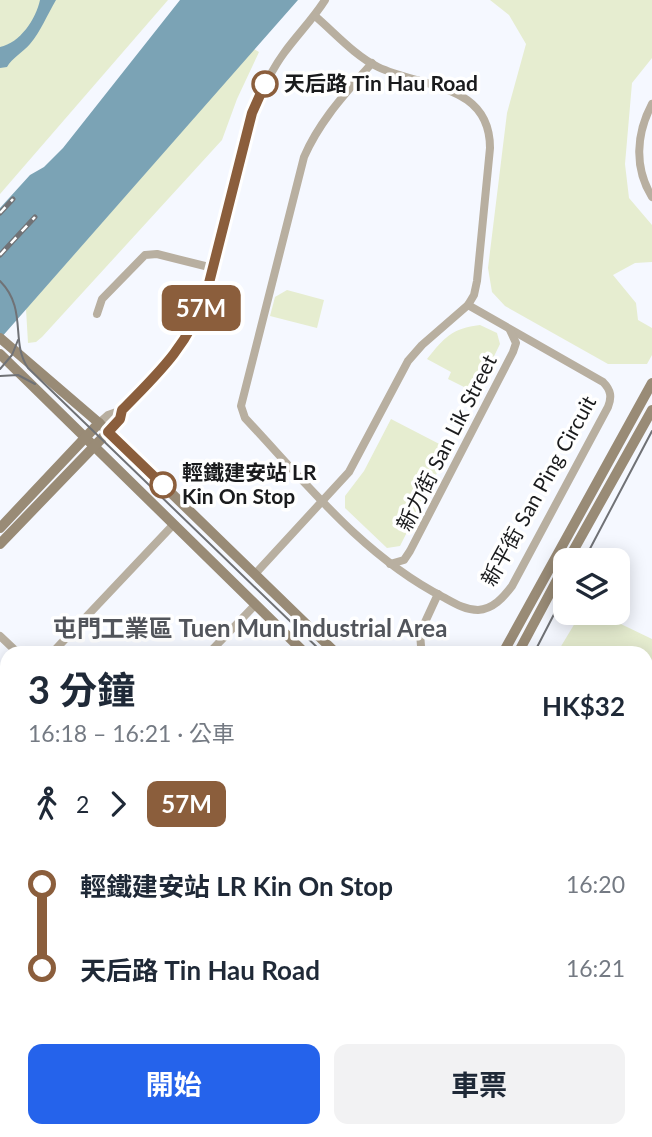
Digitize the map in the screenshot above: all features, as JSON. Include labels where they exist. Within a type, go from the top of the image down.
[{"type":"main road","points":[[2,340],[99,423],[330,646]]},
{"type":"main road","points":[[0,354],[298,646]]},
{"type":"main road","points":[[507,646],[652,383]]},
{"type":"main road","points":[[575,548],[650,417]]},
{"type":"main road","points":[[0,527],[99,423]]},
{"type":"main road","points":[[0,544],[108,432]]},
{"type":"main road","points":[[522,646],[553,587]]},
{"type":"street","points":[[99,423],[108,415],[122,410],[165,367],[183,344],[202,305],[258,98],[282,56],[325,0]]},
{"type":"street","points":[[255,574],[323,502],[354,464],[408,361],[422,345],[468,305],[474,295],[477,281],[490,148],[488,127],[478,108],[460,94],[372,63],[315,16]]},
{"type":"street","name":"新平街 San Ping Circuit","points":[[372,63],[329,113],[314,135],[304,157],[241,399],[245,418],[323,502],[390,564],[410,579],[462,607],[475,610],[491,606],[504,596],[610,402],[609,389],[603,382],[468,305]]},
{"type":"street","points":[[652,104],[643,122],[639,152],[643,177],[652,197]]},
{"type":"street","points":[[97,314],[102,299],[145,255],[157,254],[213,268]]},
{"type":"street","name":"新力街 San Lik Street","points":[[390,564],[404,560],[410,551],[513,352],[515,338],[508,328]]},
{"type":"street","points":[[108,432],[120,419],[122,410]]},
{"type":"street","points":[[636,412],[650,417]]},
{"type":"street","points":[[59,646],[173,526]]},
{"type":"street","points":[[421,646],[420,633],[438,594]]},
{"type":"street","points":[[216,646],[255,605]]},
{"type":"green space","points":[[0,0],[168,0],[0,194]]},
{"type":"green space","points":[[490,0],[652,0],[652,58],[632,83],[625,164],[629,198],[652,225],[652,262],[635,263],[613,275],[636,303],[638,320],[652,328],[652,355],[647,364],[608,364],[505,306],[492,292],[488,268],[507,113],[526,44],[509,15]]},
{"type":"green space","points":[[254,49],[259,52],[222,140],[42,337],[36,342],[28,343],[26,309]]},
{"type":"green space","points":[[287,290],[324,300],[317,328],[270,316],[275,297]]},
{"type":"green space","points":[[480,325],[497,333],[500,344],[476,393],[448,379],[451,372],[427,359],[449,335]]},
{"type":"green space","points":[[391,419],[449,449],[400,546],[387,548],[345,508],[345,496],[364,471]]},
{"type":"green space","points":[[574,625],[623,625],[652,639],[652,646],[561,646]]},
{"type":"water","points":[[40,0],[56,0],[30,44],[7,67],[0,68],[0,47],[14,41],[26,29]]},
{"type":"water","points":[[180,0],[298,0],[0,339],[0,208],[30,175],[44,167],[63,148]]},
{"type":"tram line","points":[[0,281],[14,303],[20,347],[28,368],[316,646]]},
{"type":"tram line","points":[[0,369],[12,355],[18,340]]},
{"type":"tram line","points":[[0,376],[18,375],[35,384]]},
{"type":"tram line","points":[[590,548],[652,431]]},
{"type":"tram line","points":[[538,646],[553,616]]},
{"type":"railway","points":[[0,213],[13,199]]},
{"type":"railway","points":[[0,255],[35,217]]},
{"type":"bus line","name":"57M","points":[[163,485],[108,432],[120,419],[122,410],[174,356],[197,318],[207,291],[252,113],[265,84]]},
{"type":"place","name":"天后路 Tin Hau Road","points":[[265,84]]},
{"type":"place","name":"輕鐵建安站 LR Kin On Stop","points":[[163,485]]},
{"type":"district","name":"屯門工業區 Tuen Mun Industrial Area","points":[[250,629]]}]
